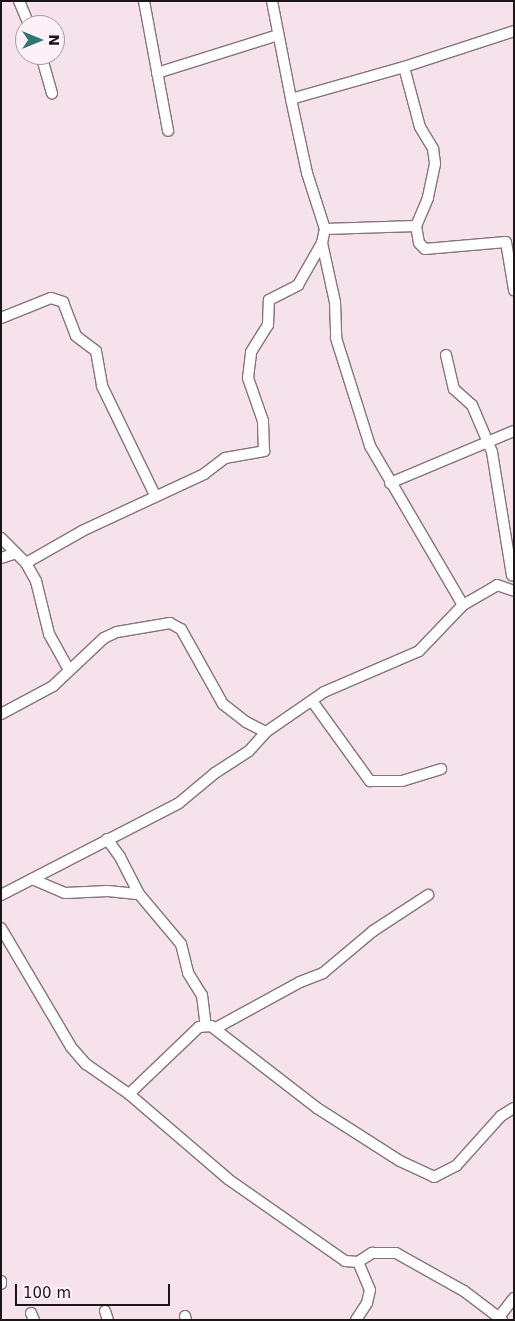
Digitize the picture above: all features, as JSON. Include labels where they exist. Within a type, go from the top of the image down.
[{"type":"street","points":[[19,1],[25,15]]},
{"type":"street","points":[[144,1],[168,131]]},
{"type":"street","points":[[26,563],[155,495],[204,474],[229,456],[264,451],[263,421],[248,385],[251,352],[268,325],[269,300],[298,285],[322,243],[325,229],[308,173],[272,1]]},
{"type":"street","points":[[291,99],[404,67],[514,31]]},
{"type":"street","points":[[157,73],[278,35]]},
{"type":"street","points":[[44,65],[52,93]]},
{"type":"street","points":[[404,67],[420,127],[433,149],[435,164],[430,190],[416,226],[419,243],[425,248],[510,242],[514,290]]},
{"type":"street","points":[[325,229],[416,226]]},
{"type":"street","points":[[322,243],[335,302],[336,338],[370,446],[463,605]]},
{"type":"street","points":[[1,318],[51,298],[61,300],[79,340],[96,351],[102,386],[155,495]]},
{"type":"street","points":[[1,895],[179,803],[215,773],[249,751],[266,732],[324,692],[418,651],[463,605],[513,574],[489,443],[472,405],[454,389],[446,356]]},
{"type":"street","points":[[390,483],[456,454],[514,432]]},
{"type":"street","points":[[1,538],[13,554],[26,563],[36,581],[49,634],[69,670]]},
{"type":"street","points":[[1,558],[13,554]]},
{"type":"street","points":[[497,585],[514,591]]},
{"type":"street","points":[[1,714],[53,686],[99,641],[117,632],[176,624],[198,656],[223,704],[246,722],[266,732]]},
{"type":"street","points":[[312,701],[370,781],[402,781],[440,769]]},
{"type":"street","points":[[107,839],[120,856],[139,894],[181,944],[188,972],[202,995],[211,1027],[317,1108],[400,1161],[434,1177],[456,1166],[501,1116],[514,1108]]},
{"type":"street","points":[[32,879],[65,893],[79,895],[108,891],[139,894]]},
{"type":"street","points":[[128,1094],[199,1027],[211,1027],[300,982],[323,973],[373,931],[428,895]]},
{"type":"street","points":[[1,928],[71,1047],[86,1064],[128,1094],[191,1149],[267,1208],[344,1260],[358,1262],[372,1253],[396,1253],[464,1291],[501,1318],[514,1298]]},
{"type":"street","points":[[356,1320],[367,1303],[370,1290],[358,1262]]}]
